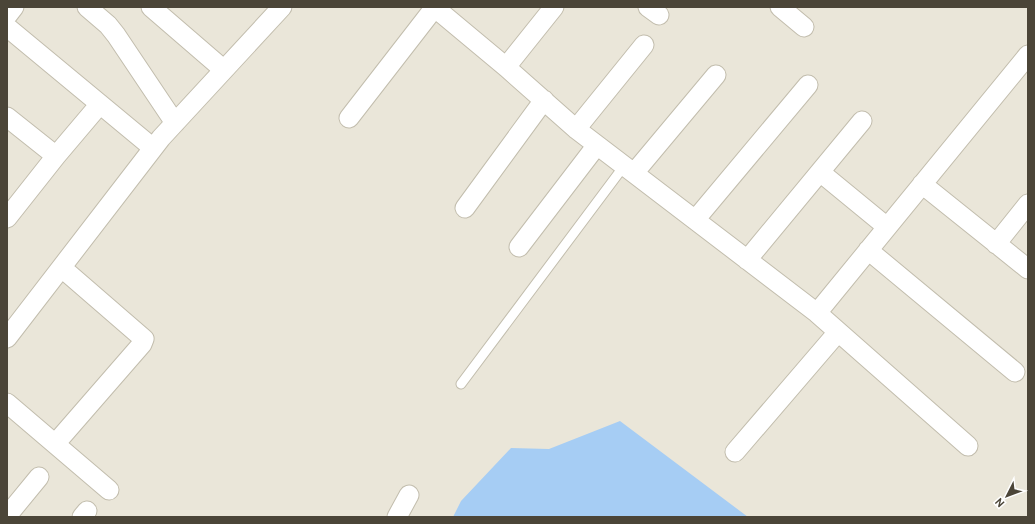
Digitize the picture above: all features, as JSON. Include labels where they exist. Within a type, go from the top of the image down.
[{"type":"street","points":[[7,16],[14,7]]},
{"type":"street","points":[[87,7],[104,21],[116,36],[175,123]]},
{"type":"street","points":[[151,7],[224,70]]},
{"type":"street","points":[[7,338],[153,148],[282,7]]},
{"type":"street","points":[[349,118],[434,7],[506,67],[576,129],[817,313],[968,446]]},
{"type":"street","points":[[506,67],[554,7]]},
{"type":"street","points":[[780,7],[804,27]]},
{"type":"street","points":[[7,27],[153,148]]},
{"type":"street","points":[[576,129],[644,45]]},
{"type":"street","points":[[817,313],[1028,55]]},
{"type":"street","points":[[629,170],[716,75]]},
{"type":"street","points":[[695,220],[808,84]]},
{"type":"street","points":[[465,208],[544,100]]},
{"type":"street","points":[[7,218],[56,156],[100,104]]},
{"type":"street","points":[[7,117],[56,156]]},
{"type":"street","points":[[747,260],[862,121]]},
{"type":"street","points":[[519,247],[597,145]]},
{"type":"street","points":[[820,172],[887,227]]},
{"type":"street","points":[[922,184],[1028,269]]},
{"type":"street","points":[[996,244],[1028,204]]},
{"type":"street","points":[[868,250],[1015,372]]},
{"type":"street","points":[[55,444],[142,344],[144,339],[62,268]]},
{"type":"street","points":[[736,452],[838,332]]},
{"type":"street","points":[[7,403],[109,490]]},
{"type":"street","points":[[7,516],[38,477]]},
{"type":"street","points":[[397,517],[409,495]]},
{"type":"lane","points":[[461,384],[629,170]]},
{"type":"shaded area","points":[[7,7],[1028,7],[1028,517],[7,517]]},
{"type":"water","points":[[620,421],[748,517],[453,517],[461,501],[511,448],[549,449]]}]
